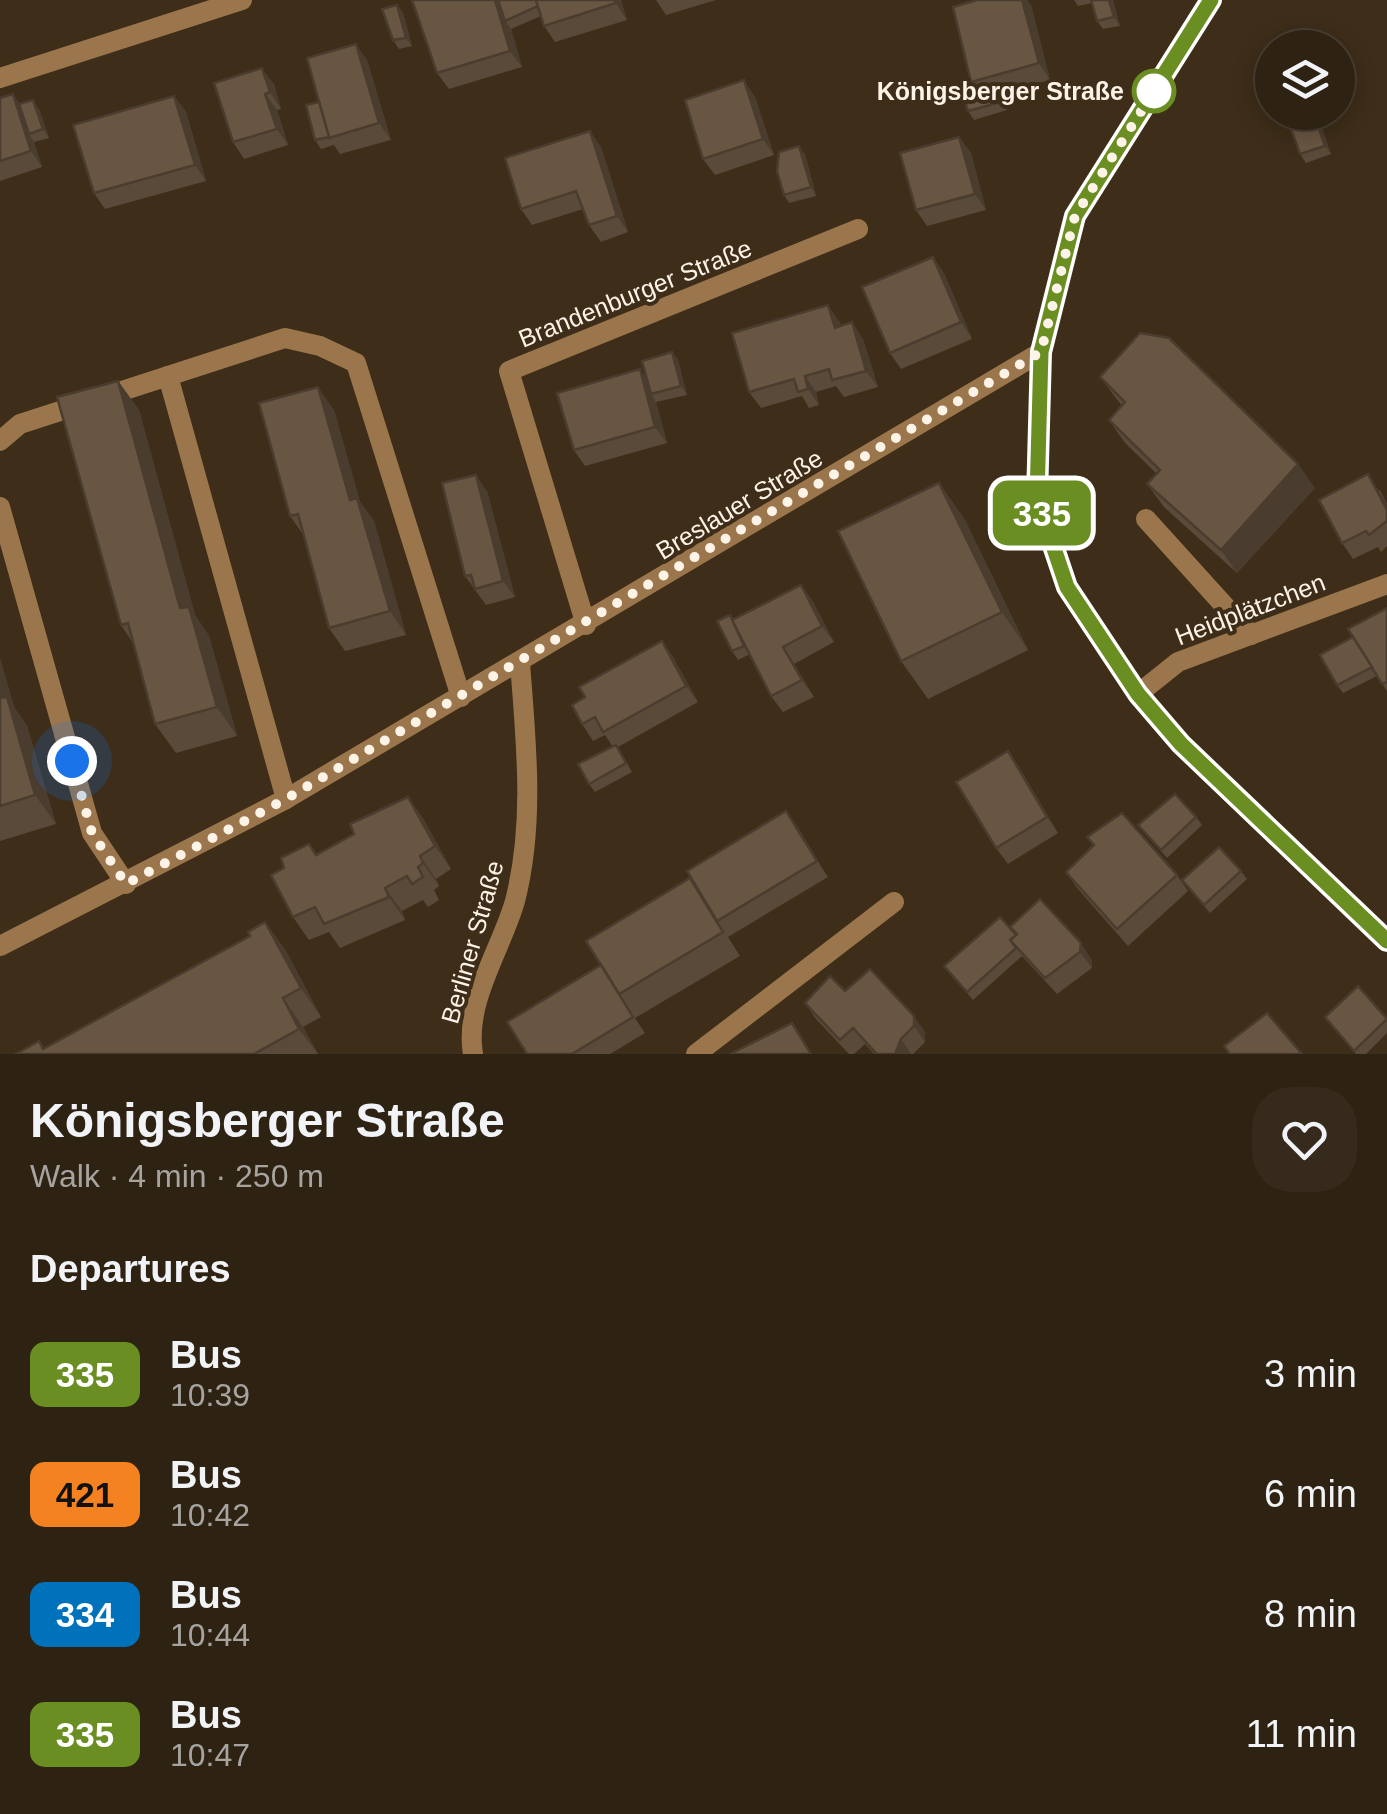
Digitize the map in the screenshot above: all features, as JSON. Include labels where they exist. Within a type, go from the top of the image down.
[{"type":"main road","points":[[1211,0],[1075,216],[1041,352],[1037,498],[1067,587],[1138,694],[1181,744],[1387,941]]},
{"type":"street","points":[[0,78],[242,0]]},
{"type":"street","name":"Brandenburger Straße","points":[[586,625],[509,371],[858,228]]},
{"type":"street","points":[[0,441],[20,424],[285,338],[320,346],[356,363],[460,697]]},
{"type":"street","name":"Breslauer Straße","points":[[0,946],[286,799],[586,625],[1041,352]]},
{"type":"street","points":[[168,376],[286,799]]},
{"type":"street","points":[[0,508],[92,833],[126,884]]},
{"type":"street","points":[[1146,518],[1252,634]]},
{"type":"street","name":"Heidplätzchen","points":[[1138,694],[1178,662],[1387,584]]},
{"type":"street","name":"Berliner Straße","points":[[473,1054],[468,1029],[515,900],[526,831],[528,761],[520,663]]},
{"type":"street","points":[[696,1054],[894,902]]},
{"type":"building","points":[[412,0],[495,0],[510,51],[437,73]]},
{"type":"building","points":[[498,0],[536,0],[538,6],[505,21]]},
{"type":"building","points":[[536,0],[615,0],[616,3],[544,26]]},
{"type":"building","points":[[977,0],[1022,0],[1039,63],[971,82],[953,7]]},
{"type":"building","points":[[1091,0],[1109,0],[1114,17],[1097,21]]},
{"type":"building","points":[[397,5],[406,38],[393,40],[382,9]]},
{"type":"building","points":[[356,44],[379,123],[329,138],[307,58]]},
{"type":"building","points":[[262,68],[270,92],[265,94],[277,129],[233,142],[214,83]]},
{"type":"building","points":[[744,80],[763,139],[703,159],[685,100]]},
{"type":"building","points":[[997,85],[1001,102],[968,111],[963,94]]},
{"type":"building","points":[[13,94],[31,151],[0,161],[0,98]]},
{"type":"building","points":[[174,96],[195,165],[94,193],[73,125]]},
{"type":"building","points":[[33,100],[43,129],[29,134],[19,104]]},
{"type":"building","points":[[319,102],[329,137],[315,140],[306,105]]},
{"type":"building","points":[[1291,130],[1319,130],[1325,146],[1300,154]]},
{"type":"building","points":[[590,131],[617,216],[589,225],[576,191],[521,209],[505,158]]},
{"type":"building","points":[[959,137],[975,194],[916,210],[900,153]]},
{"type":"building","points":[[799,146],[811,187],[784,195],[777,171],[779,152]]},
{"type":"building","points":[[933,257],[961,322],[890,353],[862,287]]},
{"type":"building","points":[[828,305],[835,328],[852,322],[866,371],[832,380],[829,369],[805,376],[808,389],[798,392],[794,379],[749,392],[732,333]]},
{"type":"building","points":[[1140,333],[1169,338],[1298,464],[1221,550],[1147,484],[1160,470],[1109,420],[1125,402],[1100,377]]},
{"type":"building","points":[[672,352],[681,386],[651,394],[642,361]]},
{"type":"building","points":[[640,369],[655,427],[574,450],[557,393]]},
{"type":"building","points":[[118,381],[180,608],[189,607],[217,707],[155,724],[128,623],[121,625],[57,397]]},
{"type":"building","points":[[318,387],[350,500],[357,498],[390,611],[329,628],[298,514],[290,516],[259,403]]},
{"type":"building","points":[[1368,474],[1387,510],[1387,521],[1369,535],[1366,531],[1342,543],[1319,500]]},
{"type":"building","points":[[476,475],[503,581],[475,589],[471,575],[465,576],[442,483]]},
{"type":"building","points":[[939,483],[1002,612],[901,661],[838,531]]},
{"type":"building","points":[[801,585],[822,626],[783,647],[802,680],[771,696],[732,620]]},
{"type":"building","points":[[1387,608],[1387,682],[1382,684],[1348,629]]},
{"type":"building","points":[[730,615],[744,646],[732,651],[717,621]]},
{"type":"building","points":[[1353,637],[1372,667],[1337,685],[1320,655]]},
{"type":"building","points":[[662,641],[686,686],[603,732],[595,717],[582,724],[572,705],[585,697],[579,687]]},
{"type":"building","points":[[7,697],[35,795],[0,806],[0,698]]},
{"type":"building","points":[[616,745],[626,763],[589,784],[578,764]]},
{"type":"building","points":[[1008,751],[1047,817],[996,848],[956,782]]},
{"type":"building","points":[[1175,794],[1196,817],[1161,850],[1138,825]]},
{"type":"building","points":[[408,797],[435,846],[420,856],[423,863],[418,867],[423,877],[412,884],[407,876],[385,888],[389,897],[324,924],[315,907],[293,917],[271,875],[284,868],[281,858],[309,844],[316,855],[354,834],[350,824]]},
{"type":"building","points":[[786,811],[817,861],[717,921],[687,871]]},
{"type":"building","points":[[1122,813],[1177,875],[1117,929],[1066,872],[1094,845],[1087,837]]},
{"type":"building","points":[[1219,847],[1241,871],[1204,905],[1182,880]]},
{"type":"building","points":[[690,878],[723,932],[619,994],[586,941]]},
{"type":"building","points":[[1040,899],[1081,943],[1080,952],[1045,978],[1010,940],[1017,934],[1010,927]]},
{"type":"building","points":[[1000,917],[1016,935],[1010,940],[1016,948],[967,992],[944,966]]},
{"type":"building","points":[[265,922],[301,988],[283,998],[299,1029],[254,1054],[16,1054],[39,1041],[43,1049],[250,936],[248,932]]},
{"type":"building","points":[[601,965],[633,1017],[572,1054],[527,1054],[507,1022]]},
{"type":"building","points":[[870,969],[914,1016],[914,1026],[901,1039],[895,1054],[877,1054],[853,1028],[840,1040],[805,1003],[830,976],[845,991]]},
{"type":"building","points":[[1358,986],[1387,1019],[1354,1051],[1325,1017]]},
{"type":"building","points":[[1267,1013],[1302,1054],[1230,1054],[1224,1046]]},
{"type":"building","points":[[792,1023],[811,1054],[730,1054]]},
{"type":"bus line","name":"335","points":[[1211,0],[1075,216],[1041,352],[1037,498],[1067,587],[1138,694],[1181,744],[1387,941]]},
{"type":"place","name":"Königsberger Straße","points":[[1154,91]]},
{"type":"route","points":[[72,761],[92,833],[126,884],[286,799],[586,625],[1041,352],[1075,216],[1154,91]]}]
